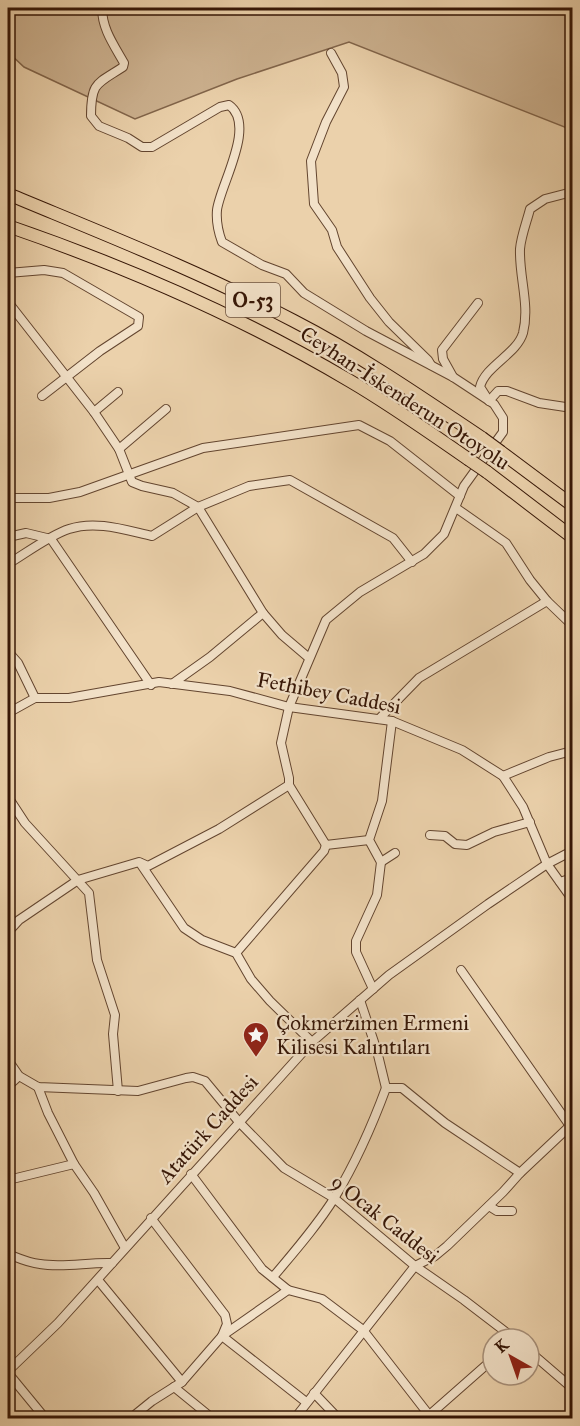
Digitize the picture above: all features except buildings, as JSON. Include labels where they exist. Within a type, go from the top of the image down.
[{"type":"highway","name":"Ceyhan-İskenderun Otoyolu","points":[[8,194],[159,255],[285,316],[364,361],[482,438],[573,505]]},
{"type":"highway","name":"Ceyhan-İskenderun Otoyolu","points":[[8,226],[79,250],[149,278],[273,338],[351,382],[468,459],[573,537]]},
{"type":"street","points":[[102,8],[107,34],[124,63],[123,67],[96,84],[93,91],[90,116],[99,126],[128,138],[142,147],[152,147],[220,107],[229,105],[234,108],[239,143],[218,209],[218,229],[222,242],[262,265],[286,274],[304,292],[433,368],[453,377],[494,404],[503,418],[503,432],[464,486],[444,534],[424,554],[360,592],[326,620],[309,658],[289,707],[281,743],[290,778],[289,785],[326,845]]},
{"type":"street","points":[[331,53],[342,73],[344,87],[326,122],[311,161],[314,204],[332,230],[337,247],[370,298],[389,322],[428,360],[433,368]]},
{"type":"street","points":[[489,401],[480,387],[482,379],[505,357],[523,334],[525,298],[520,248],[530,208],[545,199],[573,192]]},
{"type":"street","points":[[8,273],[44,270],[63,273],[139,317],[138,326],[100,351],[42,396]]},
{"type":"street","points":[[8,302],[94,412],[119,449],[132,482],[173,492],[198,507],[262,613],[282,635],[309,658]]},
{"type":"street","points":[[453,377],[443,359],[442,350],[478,303]]},
{"type":"street","points":[[489,401],[498,391],[507,391],[539,403],[573,408]]},
{"type":"street","points":[[94,412],[118,392]]},
{"type":"street","points":[[119,449],[166,409]]},
{"type":"street","points":[[8,498],[49,498],[80,492],[203,448],[359,425],[390,441],[460,496]]},
{"type":"street","points":[[8,564],[69,529],[92,525],[108,526],[152,536],[198,507],[249,486],[290,480],[393,538],[412,562]]},
{"type":"street","points":[[456,508],[506,543],[547,601],[573,625]]},
{"type":"street","points":[[8,537],[26,533],[51,538],[152,685]]},
{"type":"street","points":[[379,719],[419,678],[547,601]]},
{"type":"street","points":[[172,684],[210,657],[262,613]]},
{"type":"street","points":[[8,655],[11,655],[18,663],[35,698]]},
{"type":"street","name":"Fethibey Caddesi","points":[[8,713],[35,698],[69,698],[159,682],[230,691],[289,707],[392,721],[462,750],[503,776],[524,807],[547,864],[573,899]]},
{"type":"street","points":[[373,989],[356,952],[356,941],[377,895],[381,862],[369,840],[382,801],[392,721]]},
{"type":"street","points":[[503,776],[549,757],[573,751]]},
{"type":"street","points":[[8,932],[19,920],[78,880],[139,862],[148,866],[219,829],[289,785]]},
{"type":"street","points":[[8,797],[25,823],[89,893],[97,960],[115,1015],[113,1034],[118,1091]]},
{"type":"street","points":[[430,836],[445,836],[455,844],[467,845],[494,832],[530,822]]},
{"type":"street","points":[[236,953],[326,845],[369,840]]},
{"type":"street","name":"Atatürk Caddesi","points":[[8,1372],[98,1280],[151,1218],[312,1042],[398,968],[547,864],[573,851]]},
{"type":"street","points":[[381,862],[395,853]]},
{"type":"street","points":[[139,862],[184,928],[202,940],[236,953],[251,979],[312,1042]]},
{"type":"street","points":[[560,882],[573,878]]},
{"type":"street","points":[[295,1419],[306,1402],[415,1266],[435,1256],[571,1125],[460,970]]},
{"type":"street","points":[[273,1277],[305,1239],[334,1198],[368,1134],[386,1088],[377,1051],[360,1000]]},
{"type":"street","points":[[8,1060],[19,1076],[38,1088],[74,1164],[94,1193],[125,1248]]},
{"type":"street","points":[[8,1086],[19,1076]]},
{"type":"street","name":"9 Ocak Caddesi","points":[[38,1088],[138,1091],[193,1077],[206,1081],[239,1122],[284,1168],[334,1198],[415,1266],[499,1327]]},
{"type":"street","points":[[386,1088],[402,1088],[445,1123],[519,1173]]},
{"type":"street","points":[[8,1180],[74,1164]]},
{"type":"street","points":[[191,1174],[262,1269],[288,1290],[322,1299],[363,1330],[427,1417],[481,1370]]},
{"type":"street","points":[[489,1206],[497,1211],[512,1211]]},
{"type":"street","points":[[151,1218],[225,1315],[227,1324],[222,1336]]},
{"type":"street","points":[[8,1254],[38,1264],[57,1266],[85,1262],[112,1263]]},
{"type":"street","points":[[98,1280],[178,1384],[212,1419]]},
{"type":"street","points":[[131,1419],[152,1401],[178,1384],[222,1336],[288,1290]]},
{"type":"street","points":[[222,1336],[306,1402]]},
{"type":"street","points":[[541,1361],[573,1388]]},
{"type":"street","points":[[8,1372],[45,1419]]},
{"type":"street","points":[[314,1393],[338,1419]]},
{"type":"shaded area","points":[[8,8],[572,8],[572,130],[349,42],[237,79],[135,119],[24,67],[8,52]]},
{"type":"place","name":"Çokmerzimen Ermeni Kilisesi Kalıntıları","points":[[256,1058]]}]
